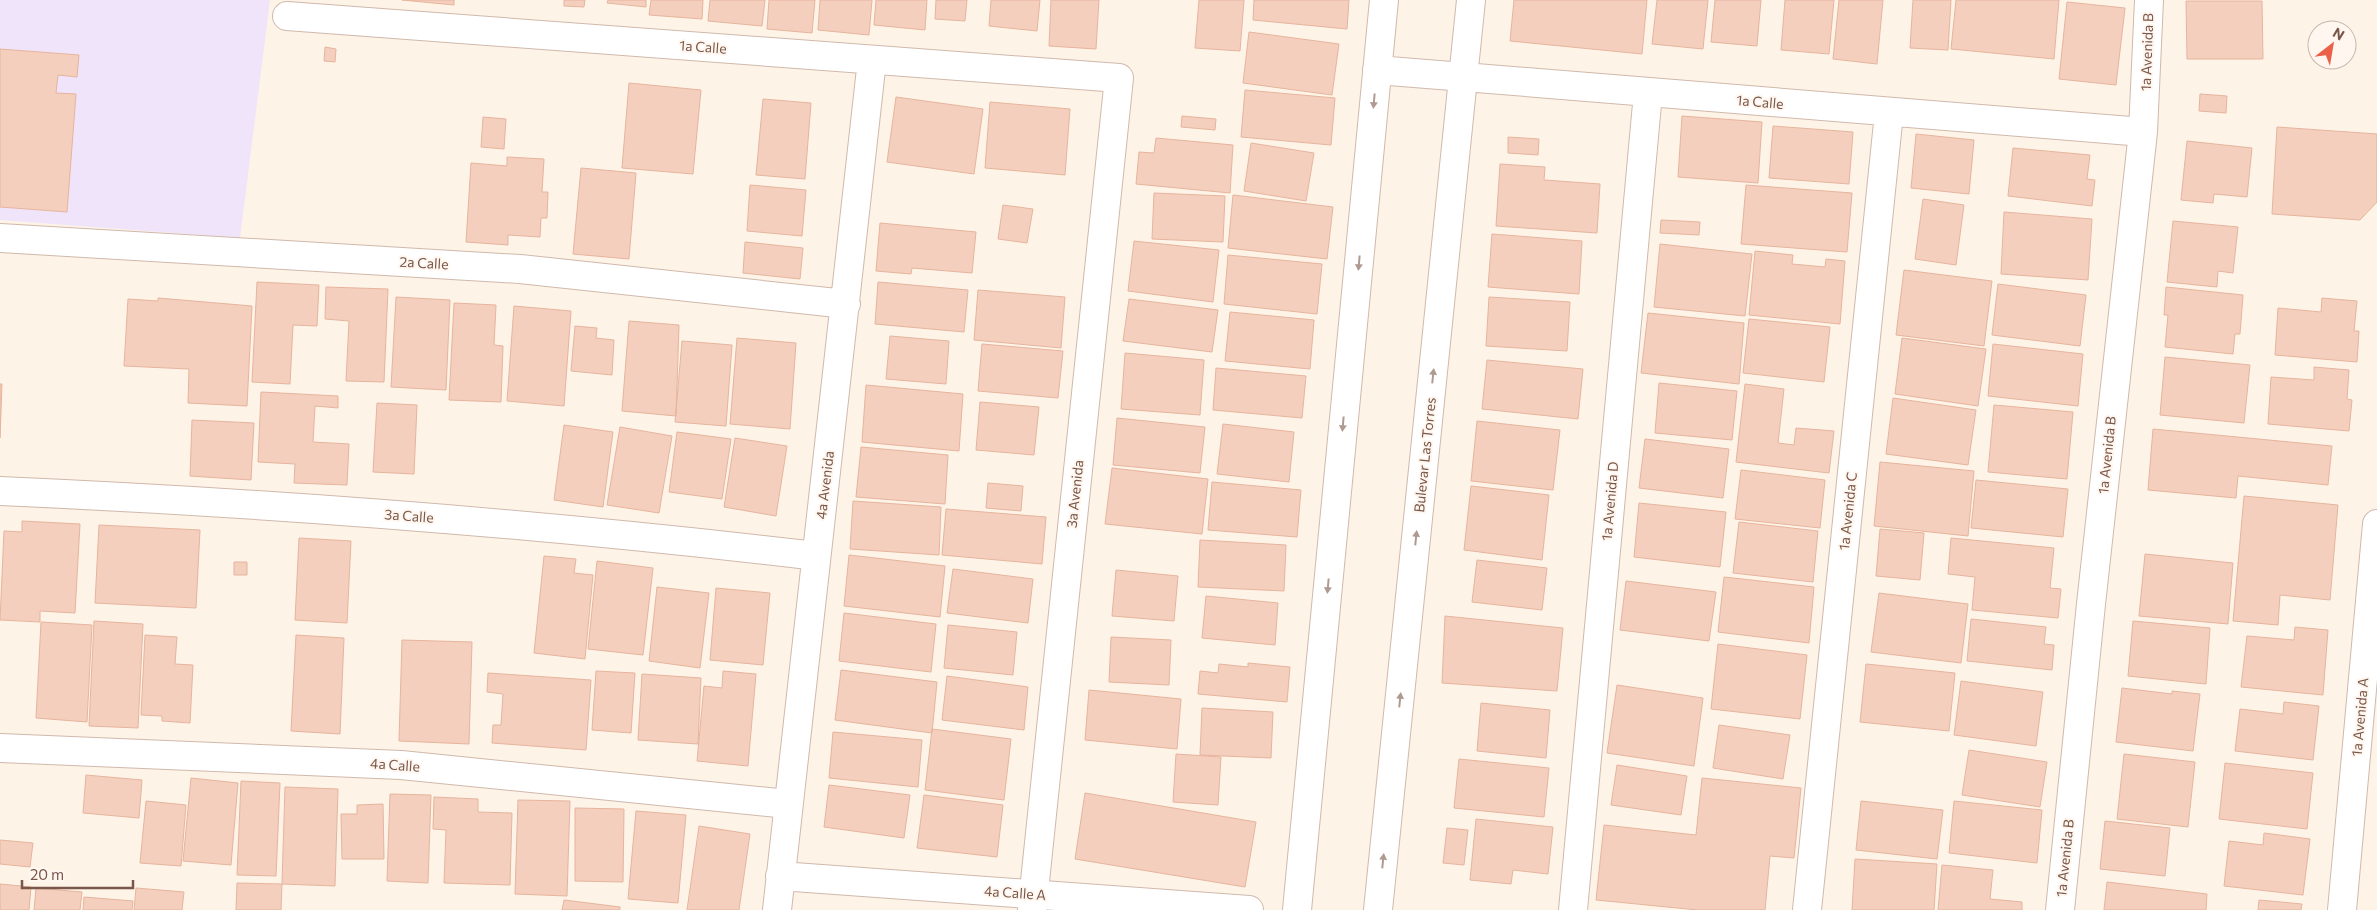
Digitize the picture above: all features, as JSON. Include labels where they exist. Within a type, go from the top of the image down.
[{"type":"street","points":[[1297,910],[1384,0]]},
{"type":"street","name":"Bulevar Las Torres","points":[[1378,910],[1471,0]]},
{"type":"street","name":"1a Avenida B","points":[[2060,910],[2091,604],[2144,132],[2149,0]]},
{"type":"street","name":"1a Calle","points":[[288,16],[1119,78]]},
{"type":"street","name":"4a Avenida","points":[[776,910],[846,304],[872,60]]},
{"type":"street","name":"1a Calle","points":[[1377,70],[1889,113],[2144,132]]},
{"type":"street","name":"3a Avenida","points":[[1033,902],[1119,78]]},
{"type":"street","name":"1a Avenida D","points":[[1573,910],[1648,93]]},
{"type":"street","name":"1a Avenida C","points":[[1807,910],[1889,113]]},
{"type":"street","name":"2a Calle","points":[[0,238],[520,269],[846,304]]},
{"type":"street","name":"3a Calle","points":[[0,491],[443,518],[661,537],[816,556]]},
{"type":"street","name":"1a Avenida A","points":[[2342,910],[2377,524]]},
{"type":"street","name":"4a Calle","points":[[0,748],[401,764],[788,804]]},
{"type":"street","name":"4a Calle A","points":[[780,876],[1033,902],[1250,910]]},
{"type":"shaded area","points":[[0,0],[270,0],[240,238],[0,220]]},
{"type":"building","points":[[402,0],[454,0],[454,5]]},
{"type":"building","points":[[564,0],[585,0],[584,7],[564,6]]},
{"type":"building","points":[[608,0],[646,0],[646,7],[607,3]]},
{"type":"building","points":[[651,0],[703,0],[702,19],[649,15]]},
{"type":"building","points":[[710,0],[765,0],[762,26],[708,21]]},
{"type":"building","points":[[769,0],[815,0],[812,33],[767,29]]},
{"type":"building","points":[[820,0],[872,0],[869,35],[818,30]]},
{"type":"building","points":[[876,0],[927,0],[925,30],[874,25]]},
{"type":"building","points":[[936,0],[967,0],[965,21],[935,19]]},
{"type":"building","points":[[991,0],[1040,0],[1037,31],[989,26]]},
{"type":"building","points":[[1051,0],[1099,0],[1096,49],[1049,46]]},
{"type":"building","points":[[1199,0],[1244,0],[1240,51],[1195,48]]},
{"type":"building","points":[[1254,0],[1349,0],[1347,29],[1253,20]]},
{"type":"building","points":[[1514,0],[1647,0],[1642,54],[1510,41]]},
{"type":"building","points":[[1657,0],[1708,0],[1703,49],[1652,44]]},
{"type":"building","points":[[1715,0],[1761,0],[1757,46],[1711,42]]},
{"type":"building","points":[[1785,0],[1834,0],[1829,54],[1781,50]]},
{"type":"building","points":[[1839,0],[1883,0],[1877,64],[1833,59]]},
{"type":"building","points":[[1913,0],[1951,0],[1948,50],[1910,48]]},
{"type":"building","points":[[1956,0],[2059,0],[2054,59],[1951,49]]},
{"type":"building","points":[[2186,1],[2262,1],[2263,59],[2187,59]]},
{"type":"building","points":[[2067,2],[2125,8],[2116,85],[2059,79]]},
{"type":"building","points":[[1249,32],[1339,44],[1332,95],[1243,83]]},
{"type":"building","points":[[325,47],[336,49],[335,62],[324,61]]},
{"type":"building","points":[[0,49],[79,55],[77,77],[58,75],[56,93],[76,94],[67,212],[0,207]]},
{"type":"building","points":[[629,83],[701,90],[693,174],[622,168]]},
{"type":"building","points":[[1245,90],[1335,98],[1331,145],[1241,137]]},
{"type":"building","points":[[2200,94],[2227,96],[2226,113],[2199,111]]},
{"type":"building","points":[[896,97],[983,109],[974,174],[887,162]]},
{"type":"building","points":[[763,99],[811,103],[805,179],[756,175]]},
{"type":"building","points":[[990,102],[1070,109],[1065,175],[985,168]]},
{"type":"building","points":[[1182,116],[1216,119],[1215,130],[1181,127]]},
{"type":"building","points":[[1682,116],[1762,122],[1758,183],[1678,177]]},
{"type":"building","points":[[483,117],[506,119],[504,149],[481,147]]},
{"type":"building","points":[[1773,126],[1853,132],[1849,184],[1769,178]]},
{"type":"building","points":[[2277,127],[2377,134],[2377,202],[2360,220],[2272,214]]},
{"type":"building","points":[[1916,134],[1974,140],[1969,194],[1911,188]]},
{"type":"building","points":[[1508,137],[1539,139],[1538,155],[1508,153]]},
{"type":"building","points":[[1156,138],[1233,145],[1230,193],[1136,184],[1139,152],[1154,153]]},
{"type":"building","points":[[2187,141],[2252,148],[2247,197],[2214,194],[2213,203],[2181,200]]},
{"type":"building","points":[[1251,143],[1314,153],[1306,201],[1244,191]]},
{"type":"building","points":[[2013,148],[2090,155],[2087,179],[2095,180],[2092,206],[2008,196]]},
{"type":"building","points":[[507,157],[544,159],[542,192],[548,192],[547,218],[541,218],[540,237],[508,235],[508,245],[466,242],[471,163],[507,166]]},
{"type":"building","points":[[1500,164],[1545,167],[1544,180],[1600,184],[1597,233],[1496,226]]},
{"type":"building","points":[[581,168],[636,173],[629,259],[573,254]]},
{"type":"building","points":[[750,185],[806,190],[802,236],[747,231]]},
{"type":"building","points":[[1746,185],[1852,193],[1847,252],[1741,244]]},
{"type":"building","points":[[1154,193],[1225,196],[1223,242],[1152,239]]},
{"type":"building","points":[[1233,195],[1333,207],[1327,259],[1228,248]]},
{"type":"building","points":[[1923,199],[1964,205],[1956,265],[1915,259]]},
{"type":"building","points":[[1003,205],[1033,209],[1027,243],[998,239]]},
{"type":"building","points":[[2004,212],[2092,219],[2088,280],[2001,274]]},
{"type":"building","points":[[1661,220],[1700,222],[1699,235],[1660,233]]},
{"type":"building","points":[[2173,221],[2238,227],[2233,273],[2218,271],[2217,287],[2167,282]]},
{"type":"building","points":[[880,223],[976,232],[972,273],[912,268],[911,274],[876,271]]},
{"type":"building","points":[[1492,234],[1582,241],[1579,294],[1488,287]]},
{"type":"building","points":[[1134,241],[1219,250],[1213,302],[1128,291]]},
{"type":"building","points":[[745,242],[803,248],[800,279],[743,273]]},
{"type":"building","points":[[1660,244],[1752,254],[1745,316],[1654,307]]},
{"type":"building","points":[[1755,251],[1793,255],[1792,264],[1825,267],[1826,259],[1845,261],[1840,324],[1749,315]]},
{"type":"building","points":[[1228,255],[1322,264],[1317,314],[1224,304]]},
{"type":"building","points":[[1904,270],[1992,281],[1984,346],[1896,335]]},
{"type":"building","points":[[257,282],[319,285],[317,326],[293,325],[290,384],[252,382]]},
{"type":"building","points":[[878,282],[968,290],[964,332],[875,324]]},
{"type":"building","points":[[1998,284],[2086,295],[2080,346],[1992,335]]},
{"type":"building","points":[[326,287],[388,289],[384,382],[346,381],[349,321],[325,319]]},
{"type":"building","points":[[2166,287],[2243,295],[2240,334],[2235,334],[2233,354],[2165,347],[2168,315],[2164,315]]},
{"type":"building","points":[[978,290],[1065,297],[1061,348],[974,340]]},
{"type":"building","points":[[396,297],[450,300],[446,390],[391,387]]},
{"type":"building","points":[[1489,297],[1570,302],[1567,351],[1486,346]]},
{"type":"building","points":[[158,298],[252,306],[247,406],[188,403],[189,369],[124,366],[128,299],[158,301]]},
{"type":"building","points":[[2322,298],[2357,301],[2354,331],[2359,331],[2357,362],[2275,355],[2278,308],[2321,312]]},
{"type":"building","points":[[1129,299],[1218,310],[1212,352],[1123,341]]},
{"type":"building","points":[[454,303],[496,305],[494,345],[503,346],[501,402],[449,400]]},
{"type":"building","points":[[514,306],[571,311],[564,406],[507,401]]},
{"type":"building","points":[[1230,312],[1314,320],[1310,369],[1225,361]]},
{"type":"building","points":[[1648,313],[1744,323],[1739,384],[1641,373]]},
{"type":"building","points":[[1749,319],[1830,327],[1824,382],[1743,373]]},
{"type":"building","points":[[629,321],[679,325],[676,416],[622,411]]},
{"type":"building","points":[[575,326],[597,328],[596,338],[614,340],[612,375],[571,371]]},
{"type":"building","points":[[890,336],[949,341],[946,384],[886,379]]},
{"type":"building","points":[[737,338],[796,343],[790,429],[730,424]]},
{"type":"building","points":[[1902,338],[1986,349],[1978,406],[1895,394]]},
{"type":"building","points":[[682,341],[732,345],[726,426],[675,422]]},
{"type":"building","points":[[982,344],[1063,351],[1058,398],[978,391]]},
{"type":"building","points":[[1993,344],[2083,354],[2078,406],[1988,396]]},
{"type":"building","points":[[1125,353],[1204,360],[1200,415],[1121,409]]},
{"type":"building","points":[[2165,357],[2250,365],[2244,423],[2160,415]]},
{"type":"building","points":[[1487,360],[1583,369],[1578,419],[1482,409]]},
{"type":"building","points":[[2314,367],[2349,370],[2347,399],[2352,400],[2349,431],[2268,424],[2271,377],[2314,380]]},
{"type":"building","points":[[1216,368],[1306,376],[1302,418],[1213,410]]},
{"type":"building","points":[[1659,383],[1737,391],[1732,440],[1655,433]]},
{"type":"building","points":[[0,384],[2,384],[0,438]]},
{"type":"building","points":[[1745,384],[1784,389],[1778,443],[1794,445],[1796,428],[1834,431],[1829,473],[1736,462]]},
{"type":"building","points":[[866,385],[963,394],[959,451],[862,442]]},
{"type":"building","points":[[261,392],[338,396],[338,408],[315,406],[313,442],[349,444],[347,485],[294,483],[295,464],[258,462]]},
{"type":"building","points":[[1893,398],[1976,410],[1968,465],[1886,454]]},
{"type":"building","points":[[980,402],[1039,407],[1034,455],[976,450]]},
{"type":"building","points":[[377,403],[417,405],[414,474],[373,472]]},
{"type":"building","points":[[1994,405],[2073,412],[2067,479],[1988,472]]},
{"type":"building","points":[[1117,418],[1205,427],[1200,473],[1113,465]]},
{"type":"building","points":[[192,420],[254,423],[251,480],[190,476]]},
{"type":"building","points":[[1477,421],[1560,430],[1553,490],[1471,481]]},
{"type":"building","points":[[1223,424],[1294,432],[1289,482],[1217,474]]},
{"type":"building","points":[[564,425],[613,432],[603,507],[554,500]]},
{"type":"building","points":[[620,427],[672,436],[659,513],[607,505]]},
{"type":"building","points":[[2153,429],[2332,446],[2328,485],[2238,476],[2236,498],[2148,490]]},
{"type":"building","points":[[677,432],[731,439],[722,499],[669,492]]},
{"type":"building","points":[[735,438],[787,446],[776,516],[724,507]]},
{"type":"building","points":[[1645,439],[1729,449],[1723,498],[1639,488]]},
{"type":"building","points":[[861,447],[948,455],[945,504],[856,497]]},
{"type":"building","points":[[1880,462],[1974,471],[1968,536],[1874,526]]},
{"type":"building","points":[[1112,468],[1208,479],[1202,534],[1105,524]]},
{"type":"building","points":[[1741,470],[1825,480],[1820,528],[1735,519]]},
{"type":"building","points":[[1976,480],[2068,489],[2063,537],[1971,528]]},
{"type":"building","points":[[1212,482],[1301,490],[1297,537],[1208,530]]},
{"type":"building","points":[[988,483],[1023,486],[1021,511],[986,508]]},
{"type":"building","points":[[1471,486],[1549,495],[1542,560],[1464,550]]},
{"type":"building","points":[[2244,496],[2338,505],[2330,600],[2280,595],[2278,625],[2233,621]]},
{"type":"building","points":[[853,501],[941,507],[939,555],[850,549]]},
{"type":"building","points":[[1639,503],[1726,512],[1720,567],[1634,557]]},
{"type":"building","points":[[946,509],[1046,517],[1042,564],[942,555]]},
{"type":"building","points":[[22,521],[80,524],[75,613],[40,611],[40,622],[0,620],[4,531],[22,532]]},
{"type":"building","points":[[1739,522],[1818,531],[1813,582],[1733,573]]},
{"type":"building","points":[[99,525],[200,530],[196,608],[95,603]]},
{"type":"building","points":[[1880,529],[1924,533],[1920,580],[1876,576]]},
{"type":"building","points":[[299,538],[351,541],[347,623],[295,620]]},
{"type":"building","points":[[1951,538],[2054,548],[2050,588],[2061,589],[2058,618],[1972,610],[1975,577],[1948,574]]},
{"type":"building","points":[[1200,540],[1286,545],[1284,591],[1198,587]]},
{"type":"building","points":[[2145,554],[2233,563],[2228,624],[2139,616]]},
{"type":"building","points":[[849,555],[945,566],[940,617],[844,606]]},
{"type":"building","points":[[544,556],[576,559],[574,573],[593,575],[585,659],[534,653]]},
{"type":"building","points":[[1477,560],[1547,568],[1542,610],[1472,602]]},
{"type":"building","points":[[597,561],[653,568],[643,655],[588,649]]},
{"type":"building","points":[[234,562],[247,562],[247,575],[234,575]]},
{"type":"building","points":[[953,569],[1033,579],[1028,623],[947,613]]},
{"type":"building","points":[[1116,570],[1178,576],[1174,621],[1112,616]]},
{"type":"building","points":[[1724,577],[1814,587],[1809,643],[1718,632]]},
{"type":"building","points":[[1626,581],[1716,592],[1709,641],[1620,630]]},
{"type":"building","points":[[657,587],[709,593],[700,668],[649,661]]},
{"type":"building","points":[[716,588],[770,593],[763,665],[710,660]]},
{"type":"building","points":[[1879,593],[1968,604],[1961,663],[1871,652]]},
{"type":"building","points":[[1206,596],[1278,603],[1275,645],[1202,638]]},
{"type":"building","points":[[844,613],[936,624],[931,672],[839,661]]},
{"type":"building","points":[[1445,616],[1563,628],[1557,691],[1442,683]]},
{"type":"building","points":[[1971,619],[2046,627],[2044,644],[2054,645],[2052,670],[1967,661]]},
{"type":"building","points":[[94,621],[143,624],[138,728],[89,726]]},
{"type":"building","points":[[2133,621],[2210,628],[2206,684],[2128,676]]},
{"type":"building","points":[[41,622],[92,625],[87,722],[36,718]]},
{"type":"building","points":[[948,625],[1017,632],[1013,675],[944,668]]},
{"type":"building","points":[[2295,627],[2328,630],[2323,695],[2241,687],[2247,636],[2294,640]]},
{"type":"building","points":[[145,635],[177,637],[175,664],[193,665],[190,723],[162,721],[162,716],[141,715]]},
{"type":"building","points":[[296,635],[344,638],[340,734],[291,731]]},
{"type":"building","points":[[1111,637],[1171,640],[1169,685],[1109,682]]},
{"type":"building","points":[[402,640],[472,642],[469,744],[399,741]]},
{"type":"building","points":[[1718,644],[1807,655],[1800,719],[1711,709]]},
{"type":"building","points":[[1248,663],[1290,667],[1287,702],[1198,694],[1200,671],[1218,673],[1219,664],[1248,667]]},
{"type":"building","points":[[1866,664],[1955,673],[1949,731],[1860,722]]},
{"type":"building","points":[[841,670],[937,682],[932,733],[835,720]]},
{"type":"building","points":[[596,671],[635,673],[631,733],[592,730]]},
{"type":"building","points":[[723,671],[756,674],[748,766],[697,761],[704,686],[722,688]]},
{"type":"building","points":[[488,673],[591,680],[586,750],[492,743],[493,725],[501,725],[503,694],[487,692]]},
{"type":"building","points":[[642,674],[701,678],[698,744],[638,740]]},
{"type":"building","points":[[947,676],[1028,687],[1024,730],[942,720]]},
{"type":"building","points":[[1961,681],[2043,692],[2036,746],[1954,735]]},
{"type":"building","points":[[1617,685],[1703,698],[1694,766],[1607,753]]},
{"type":"building","points":[[2122,688],[2172,694],[2172,691],[2200,694],[2193,751],[2116,742]]},
{"type":"building","points":[[1089,690],[1181,699],[1177,749],[1085,740]]},
{"type":"building","points":[[2284,702],[2319,706],[2313,760],[2235,751],[2240,709],[2283,714]]},
{"type":"building","points":[[1481,703],[1550,710],[1546,758],[1477,751]]},
{"type":"building","points":[[1202,708],[1273,712],[1271,758],[1200,755]]},
{"type":"building","points":[[1719,725],[1790,735],[1783,779],[1713,768]]},
{"type":"building","points":[[932,729],[1011,739],[1004,800],[925,790]]},
{"type":"building","points":[[833,732],[922,740],[918,787],[829,778]]},
{"type":"building","points":[[1969,750],[2047,762],[2040,807],[1962,795]]},
{"type":"building","points":[[1176,754],[1221,757],[1218,805],[1173,802]]},
{"type":"building","points":[[2124,754],[2195,762],[2188,827],[2117,819]]},
{"type":"building","points":[[1459,759],[1549,768],[1544,817],[1454,808]]},
{"type":"building","points":[[2225,763],[2313,773],[2307,829],[2219,819]]},
{"type":"building","points":[[1617,765],[1687,776],[1681,815],[1611,805]]},
{"type":"building","points":[[86,775],[142,780],[139,818],[83,813]]},
{"type":"building","points":[[191,778],[238,783],[231,865],[183,861]]},
{"type":"building","points":[[1702,778],[1801,788],[1794,858],[1770,856],[1765,910],[1698,910],[1596,900],[1604,825],[1696,835]]},
{"type":"building","points":[[241,781],[280,783],[276,876],[237,875]]},
{"type":"building","points":[[829,785],[910,795],[904,838],[824,827]]},
{"type":"building","points":[[285,787],[338,789],[335,886],[282,884]]},
{"type":"building","points":[[1085,793],[1256,822],[1245,887],[1075,859]]},
{"type":"building","points":[[390,794],[431,795],[428,883],[387,881]]},
{"type":"building","points":[[924,795],[1003,805],[997,857],[917,848]]},
{"type":"building","points":[[434,797],[478,799],[478,812],[512,813],[510,885],[444,883],[446,830],[433,829]]},
{"type":"building","points":[[518,800],[570,801],[567,896],[515,894]]},
{"type":"building","points":[[146,801],[186,805],[181,866],[140,863]]},
{"type":"building","points":[[1861,801],[1943,810],[1937,859],[1856,850]]},
{"type":"building","points":[[1954,801],[2042,810],[2037,863],[1949,853]]},
{"type":"building","points":[[383,804],[384,859],[342,859],[341,814],[357,814],[357,805]]},
{"type":"building","points":[[575,808],[624,809],[623,882],[575,881]]},
{"type":"building","points":[[636,811],[686,815],[678,903],[628,899]]},
{"type":"building","points":[[1476,819],[1553,827],[1548,874],[1513,870],[1511,884],[1470,880]]},
{"type":"building","points":[[2105,821],[2170,828],[2165,876],[2100,869]]},
{"type":"building","points":[[699,826],[750,834],[739,910],[687,910]]},
{"type":"building","points":[[1447,828],[1468,830],[1464,865],[1443,863]]},
{"type":"building","points":[[2264,833],[2310,839],[2303,895],[2224,886],[2229,841],[2263,845]]},
{"type":"building","points":[[0,840],[33,843],[30,867],[0,864]]},
{"type":"building","points":[[1855,859],[1937,864],[1934,910],[1852,910]]},
{"type":"building","points":[[1942,865],[1993,870],[1990,899],[2022,902],[2022,910],[1938,910]]},
{"type":"building","points":[[2107,882],[2207,894],[2206,910],[2104,910]]},
{"type":"building","points":[[237,883],[282,884],[281,910],[236,910]]},
{"type":"building","points":[[0,884],[31,887],[29,910],[0,910]]},
{"type":"building","points":[[36,888],[82,892],[80,910],[34,910]]},
{"type":"building","points":[[136,888],[184,892],[182,910],[134,910]]},
{"type":"building","points":[[84,897],[133,901],[132,910],[83,910]]},
{"type":"building","points":[[564,900],[620,907],[620,910],[562,910]]},
{"type":"building","points":[[2259,900],[2302,904],[2301,910],[2258,910]]}]
